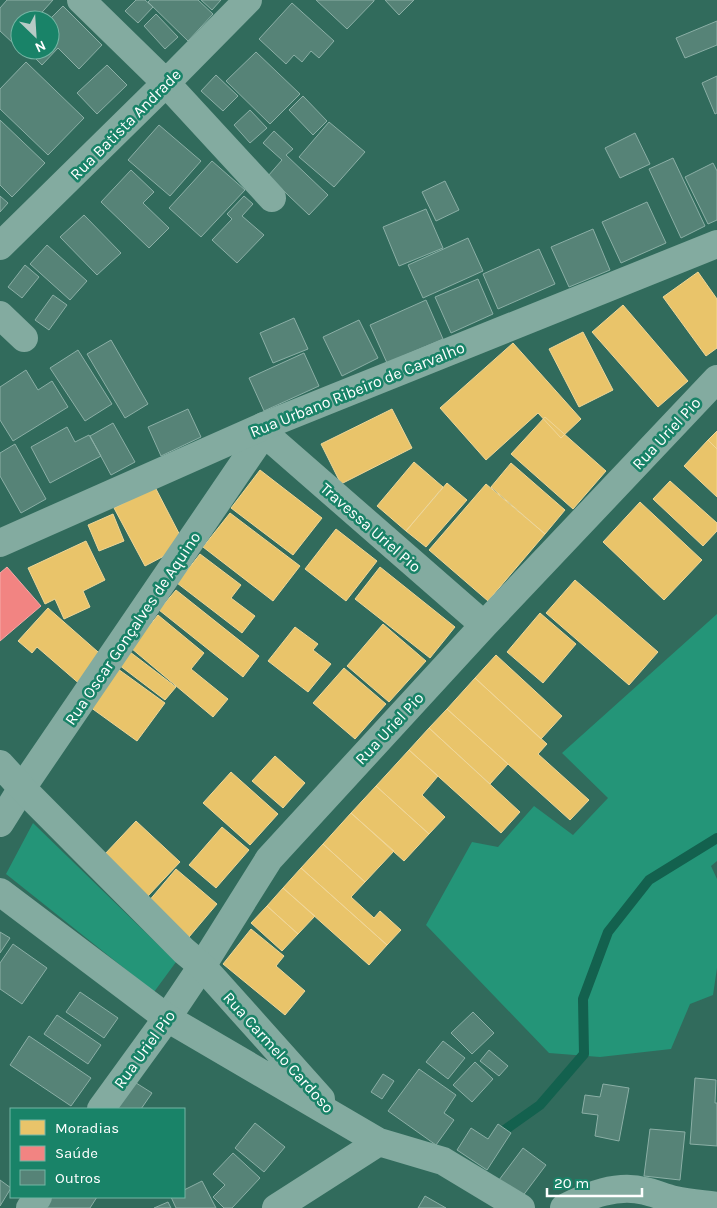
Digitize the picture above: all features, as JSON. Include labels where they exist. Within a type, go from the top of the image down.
[{"type":"street","points":[[81,0],[166,84],[272,198]]},
{"type":"street","name":"Rua Batista Andrade","points":[[0,246],[166,84],[248,0]]},
{"type":"street","name":"Rua Urbano Ribeiro de Carvalho","points":[[0,543],[264,430],[717,244]]},
{"type":"street","points":[[0,315],[24,338]]},
{"type":"street","name":"Rua Uriel Pio","points":[[102,1108],[202,966],[269,859],[484,625],[717,379]]},
{"type":"street","name":"Travessa Uriel Pio","points":[[264,430],[484,625]]},
{"type":"street","name":"Rua Oscar Gonçalves de Aquino","points":[[0,823],[264,430]]},
{"type":"street","name":"Rua Carmelo Cardoso","points":[[0,764],[184,951],[202,966],[337,1116]]},
{"type":"street","name":"Rua Carmelo Cardoso","points":[[0,892],[167,1018],[337,1116]]},
{"type":"street","points":[[337,1116],[380,1142],[443,1161],[521,1208]]},
{"type":"street","points":[[276,1208],[380,1142]]},
{"type":"street","points":[[564,1208],[577,1201],[599,1194],[628,1188],[647,1191],[674,1200],[717,1206]]},
{"type":"green space","points":[[717,614],[717,861],[711,866],[717,879],[717,968],[713,995],[690,1004],[671,1049],[600,1057],[549,1053],[426,925],[472,842],[498,847],[534,806],[573,835],[608,798],[562,753]]},
{"type":"green space","points":[[33,823],[176,962],[154,992],[6,874]]},
{"type":"building: Moradias","points":[[698,272],[717,299],[717,348],[706,356],[663,297]]},
{"type":"building: Moradias","points":[[623,305],[688,381],[658,407],[592,332]]},
{"type":"building: Moradias","points":[[583,332],[613,390],[579,407],[549,349]]},
{"type":"building: Moradias","points":[[513,343],[581,419],[561,438],[538,413],[486,460],[440,408]]},
{"type":"building: Moradias","points":[[392,409],[412,448],[341,484],[321,444]]},
{"type":"building: Moradias","points":[[545,417],[606,471],[573,509],[511,454]]},
{"type":"building: Moradias","points":[[717,431],[717,449],[708,440]]},
{"type":"building: Moradias","points":[[708,440],[717,449],[717,497],[684,466]]},
{"type":"building: Moradias","points":[[414,462],[443,487],[406,531],[377,506]]},
{"type":"building: Moradias","points":[[511,463],[565,510],[545,534],[491,487]]},
{"type":"building: Moradias","points":[[260,470],[322,518],[293,555],[231,508]]},
{"type":"building: Moradias","points":[[670,481],[717,523],[717,531],[703,546],[653,499]]},
{"type":"building: Moradias","points":[[447,483],[467,500],[426,547],[406,531]]},
{"type":"building: Moradias","points":[[486,484],[545,534],[488,601],[429,550]]},
{"type":"building: Moradias","points":[[155,487],[185,545],[145,566],[114,508]]},
{"type":"building: Moradias","points":[[640,502],[702,560],[664,600],[603,542]]},
{"type":"building: Moradias","points":[[230,513],[300,566],[273,601],[203,547]]},
{"type":"building: Moradias","points":[[113,514],[124,541],[99,551],[88,525]]},
{"type":"building: Moradias","points":[[336,529],[377,561],[346,601],[305,569]]},
{"type":"building: Moradias","points":[[86,541],[105,580],[83,591],[90,607],[64,619],[55,599],[45,604],[28,568]]},
{"type":"building: Moradias","points":[[200,554],[241,585],[231,598],[255,616],[242,633],[177,583]]},
{"type":"building: Moradias","points":[[380,567],[455,627],[430,658],[355,599]]},
{"type":"building: Moradias","points":[[575,580],[658,652],[629,685],[546,613]]},
{"type":"building: Moradias","points":[[176,590],[259,656],[243,677],[159,610]]},
{"type":"building: Moradias","points":[[48,608],[106,659],[82,686],[37,647],[32,653],[18,641]]},
{"type":"building: Moradias","points":[[540,613],[576,644],[543,683],[507,652]]},
{"type":"building: Moradias","points":[[158,615],[204,653],[191,669],[228,699],[213,717],[131,648]]},
{"type":"building: Moradias","points":[[383,624],[426,661],[389,702],[347,666]]},
{"type":"building: Moradias","points":[[295,627],[318,644],[313,650],[331,664],[308,692],[268,661]]},
{"type":"building: Moradias","points":[[130,652],[176,687],[165,700],[119,665]]},
{"type":"building: Moradias","points":[[496,655],[562,716],[541,739],[475,678]]},
{"type":"building: Moradias","points":[[344,668],[386,704],[355,739],[313,703]]},
{"type":"building: Moradias","points":[[118,669],[165,703],[137,741],[90,707]]},
{"type":"building: Moradias","points":[[475,678],[547,744],[538,754],[589,800],[570,820],[447,709]]},
{"type":"building: Moradias","points":[[447,709],[508,764],[490,784],[429,728]]},
{"type":"building: Moradias","points":[[429,728],[520,812],[501,833],[409,750]]},
{"type":"building: Moradias","points":[[409,750],[438,776],[422,795],[445,817],[429,834],[376,786]]},
{"type":"building: Moradias","points":[[275,756],[305,783],[283,808],[252,781]]},
{"type":"building: Moradias","points":[[231,772],[278,814],[250,845],[203,803]]},
{"type":"building: Moradias","points":[[376,786],[429,834],[404,861],[351,813]]},
{"type":"building: Moradias","points":[[351,813],[394,851],[365,882],[323,844]]},
{"type":"building: Moradias","points":[[136,821],[180,862],[148,896],[104,855]]},
{"type":"building: Moradias","points":[[222,827],[249,850],[216,888],[189,865]]},
{"type":"building: Moradias","points":[[323,844],[365,882],[351,897],[374,918],[380,911],[401,930],[387,945],[301,868]]},
{"type":"building: Moradias","points":[[301,868],[387,945],[369,965],[283,888]]},
{"type":"building: Moradias","points":[[176,869],[217,904],[189,937],[148,902]]},
{"type":"building: Moradias","points":[[283,888],[315,916],[298,934],[267,906]]},
{"type":"building: Moradias","points":[[267,906],[298,934],[282,951],[251,923]]},
{"type":"building: Moradias","points":[[251,929],[284,956],[276,966],[305,991],[285,1015],[223,964]]},
{"type":"building: Saúde","points":[[7,567],[41,606],[0,641],[0,573]]},
{"type":"building: Outros","points":[[7,0],[53,0],[44,10],[10,10],[10,40],[0,31],[0,8]]},
{"type":"building: Outros","points":[[136,0],[145,0],[153,7],[138,23],[125,11]]},
{"type":"building: Outros","points":[[150,0],[198,0],[213,14],[188,41],[148,2]]},
{"type":"building: Outros","points":[[201,0],[221,0],[212,10]]},
{"type":"building: Outros","points":[[316,0],[374,0],[374,1],[347,29]]},
{"type":"building: Outros","points":[[385,0],[414,0],[399,15]]},
{"type":"building: Outros","points":[[292,3],[334,41],[319,58],[311,51],[302,62],[294,55],[286,64],[259,39]]},
{"type":"building: Outros","points":[[63,6],[102,45],[79,69],[60,50],[59,10]]},
{"type":"building: Outros","points":[[156,14],[178,37],[165,49],[144,26]]},
{"type":"building: Outros","points":[[717,21],[717,45],[685,58],[676,38]]},
{"type":"building: Outros","points":[[256,52],[300,94],[270,124],[226,81]]},
{"type":"building: Outros","points":[[37,60],[47,60],[42,65]]},
{"type":"building: Outros","points":[[26,62],[84,118],[48,155],[0,109],[0,89]]},
{"type":"building: Outros","points":[[107,65],[127,85],[97,114],[77,93]]},
{"type":"building: Outros","points":[[216,75],[238,96],[223,111],[201,91]]},
{"type":"building: Outros","points":[[717,76],[717,113],[715,114],[702,83]]},
{"type":"building: Outros","points":[[303,96],[327,121],[313,135],[289,110]]},
{"type":"building: Outros","points":[[250,110],[267,128],[250,143],[234,125]]},
{"type":"building: Outros","points":[[0,120],[45,163],[12,197],[0,185]]},
{"type":"building: Outros","points":[[329,122],[365,152],[334,187],[299,157]]},
{"type":"building: Outros","points":[[159,125],[201,161],[170,196],[128,160]]},
{"type":"building: Outros","points":[[274,131],[293,149],[286,155],[328,195],[309,215],[268,176],[282,160],[263,143]]},
{"type":"building: Outros","points":[[635,133],[650,164],[620,178],[605,148]]},
{"type":"building: Outros","points":[[673,158],[705,226],[681,238],[649,169]]},
{"type":"building: Outros","points":[[212,161],[245,190],[201,237],[169,208]]},
{"type":"building: Outros","points":[[713,163],[717,171],[717,220],[708,224],[685,177]]},
{"type":"building: Outros","points":[[131,170],[154,192],[143,203],[169,228],[149,248],[101,202]]},
{"type":"building: Outros","points":[[445,181],[459,210],[436,221],[422,192]]},
{"type":"building: Outros","points":[[0,196],[8,203],[0,212]]},
{"type":"building: Outros","points":[[244,196],[253,204],[242,216],[264,235],[237,263],[212,240],[232,219],[227,214]]},
{"type":"building: Outros","points":[[647,202],[666,243],[621,263],[602,222]]},
{"type":"building: Outros","points":[[426,209],[443,248],[399,266],[383,227]]},
{"type":"building: Outros","points":[[84,215],[121,253],[97,275],[60,237]]},
{"type":"building: Outros","points":[[593,229],[610,270],[569,287],[551,247]]},
{"type":"building: Outros","points":[[468,238],[483,271],[423,298],[408,265]]},
{"type":"building: Outros","points":[[47,245],[87,281],[70,300],[30,264]]},
{"type":"building: Outros","points":[[539,249],[555,284],[498,309],[483,274]]},
{"type":"building: Outros","points":[[25,265],[39,277],[22,298],[8,287]]},
{"type":"building: Outros","points":[[478,279],[493,314],[451,333],[435,297]]},
{"type":"building: Outros","points":[[53,295],[67,305],[49,330],[35,320]]},
{"type":"building: Outros","points":[[426,300],[443,339],[387,363],[370,325]]},
{"type":"building: Outros","points":[[294,318],[308,349],[273,363],[260,333]]},
{"type":"building: Outros","points":[[359,320],[378,358],[342,376],[323,337]]},
{"type":"building: Outros","points":[[111,340],[148,404],[125,418],[87,354]]},
{"type":"building: Outros","points":[[78,350],[112,404],[85,421],[50,368]]},
{"type":"building: Outros","points":[[304,353],[319,386],[264,411],[249,378]]},
{"type":"building: Outros","points":[[26,370],[38,390],[52,381],[68,407],[13,441],[0,420],[0,387]]},
{"type":"building: Outros","points":[[188,409],[201,437],[161,456],[148,427]]},
{"type":"building: Outros","points":[[113,423],[135,462],[111,475],[90,436]]},
{"type":"building: Outros","points":[[67,427],[75,442],[89,435],[101,456],[50,483],[31,447]]},
{"type":"building: Outros","points":[[15,444],[46,499],[21,513],[0,476],[0,453]]},
{"type":"building: Outros","points":[[0,932],[10,938],[0,953]]},
{"type":"building: Outros","points":[[13,944],[47,968],[22,1004],[0,989],[0,963]]},
{"type":"building: Outros","points":[[80,992],[118,1018],[104,1038],[66,1012]]},
{"type":"building: Outros","points":[[473,1012],[494,1033],[472,1054],[451,1033]]},
{"type":"building: Outros","points":[[57,1015],[101,1045],[88,1064],[44,1034]]},
{"type":"building: Outros","points":[[29,1036],[91,1078],[71,1106],[10,1065]]},
{"type":"building: Outros","points":[[443,1041],[465,1058],[448,1079],[426,1062]]},
{"type":"building: Outros","points":[[489,1050],[508,1066],[499,1076],[480,1061]]},
{"type":"building: Outros","points":[[475,1062],[493,1079],[472,1102],[453,1085]]},
{"type":"building: Outros","points":[[419,1069],[456,1095],[444,1113],[454,1120],[436,1145],[388,1111]]},
{"type":"building: Outros","points":[[383,1074],[394,1081],[382,1099],[371,1092]]},
{"type":"building: Outros","points":[[695,1078],[716,1080],[717,1146],[690,1144]]},
{"type":"building: Outros","points":[[133,1081],[152,1093],[142,1108],[115,1108]]},
{"type":"building: Outros","points":[[603,1084],[629,1088],[619,1141],[595,1136],[598,1115],[582,1113],[585,1095],[600,1097]]},
{"type":"building: Outros","points":[[255,1123],[285,1147],[264,1172],[235,1148]]},
{"type":"building: Outros","points":[[498,1124],[511,1133],[487,1170],[457,1150],[471,1128],[488,1139]]},
{"type":"building: Outros","points":[[650,1129],[685,1132],[680,1180],[644,1176]]},
{"type":"building: Outros","points":[[523,1148],[546,1165],[522,1197],[499,1180]]},
{"type":"building: Outros","points":[[233,1153],[260,1178],[232,1208],[224,1208],[213,1197],[225,1185],[213,1174]]},
{"type":"building: Outros","points":[[0,1180],[10,1187],[10,1190],[0,1206]]},
{"type":"building: Outros","points":[[202,1181],[216,1208],[176,1208],[171,1198],[185,1198],[185,1190]]},
{"type":"building: Outros","points":[[425,1196],[446,1208],[418,1208]]},
{"type":"building: Outros","points":[[47,1198],[96,1198],[90,1208],[41,1208]]},
{"type":"building: Outros","points":[[168,1202],[171,1208],[154,1208]]},
{"type":"waterway","points":[[496,1136],[540,1105],[584,1054],[583,999],[608,932],[649,880],[717,838]]}]
